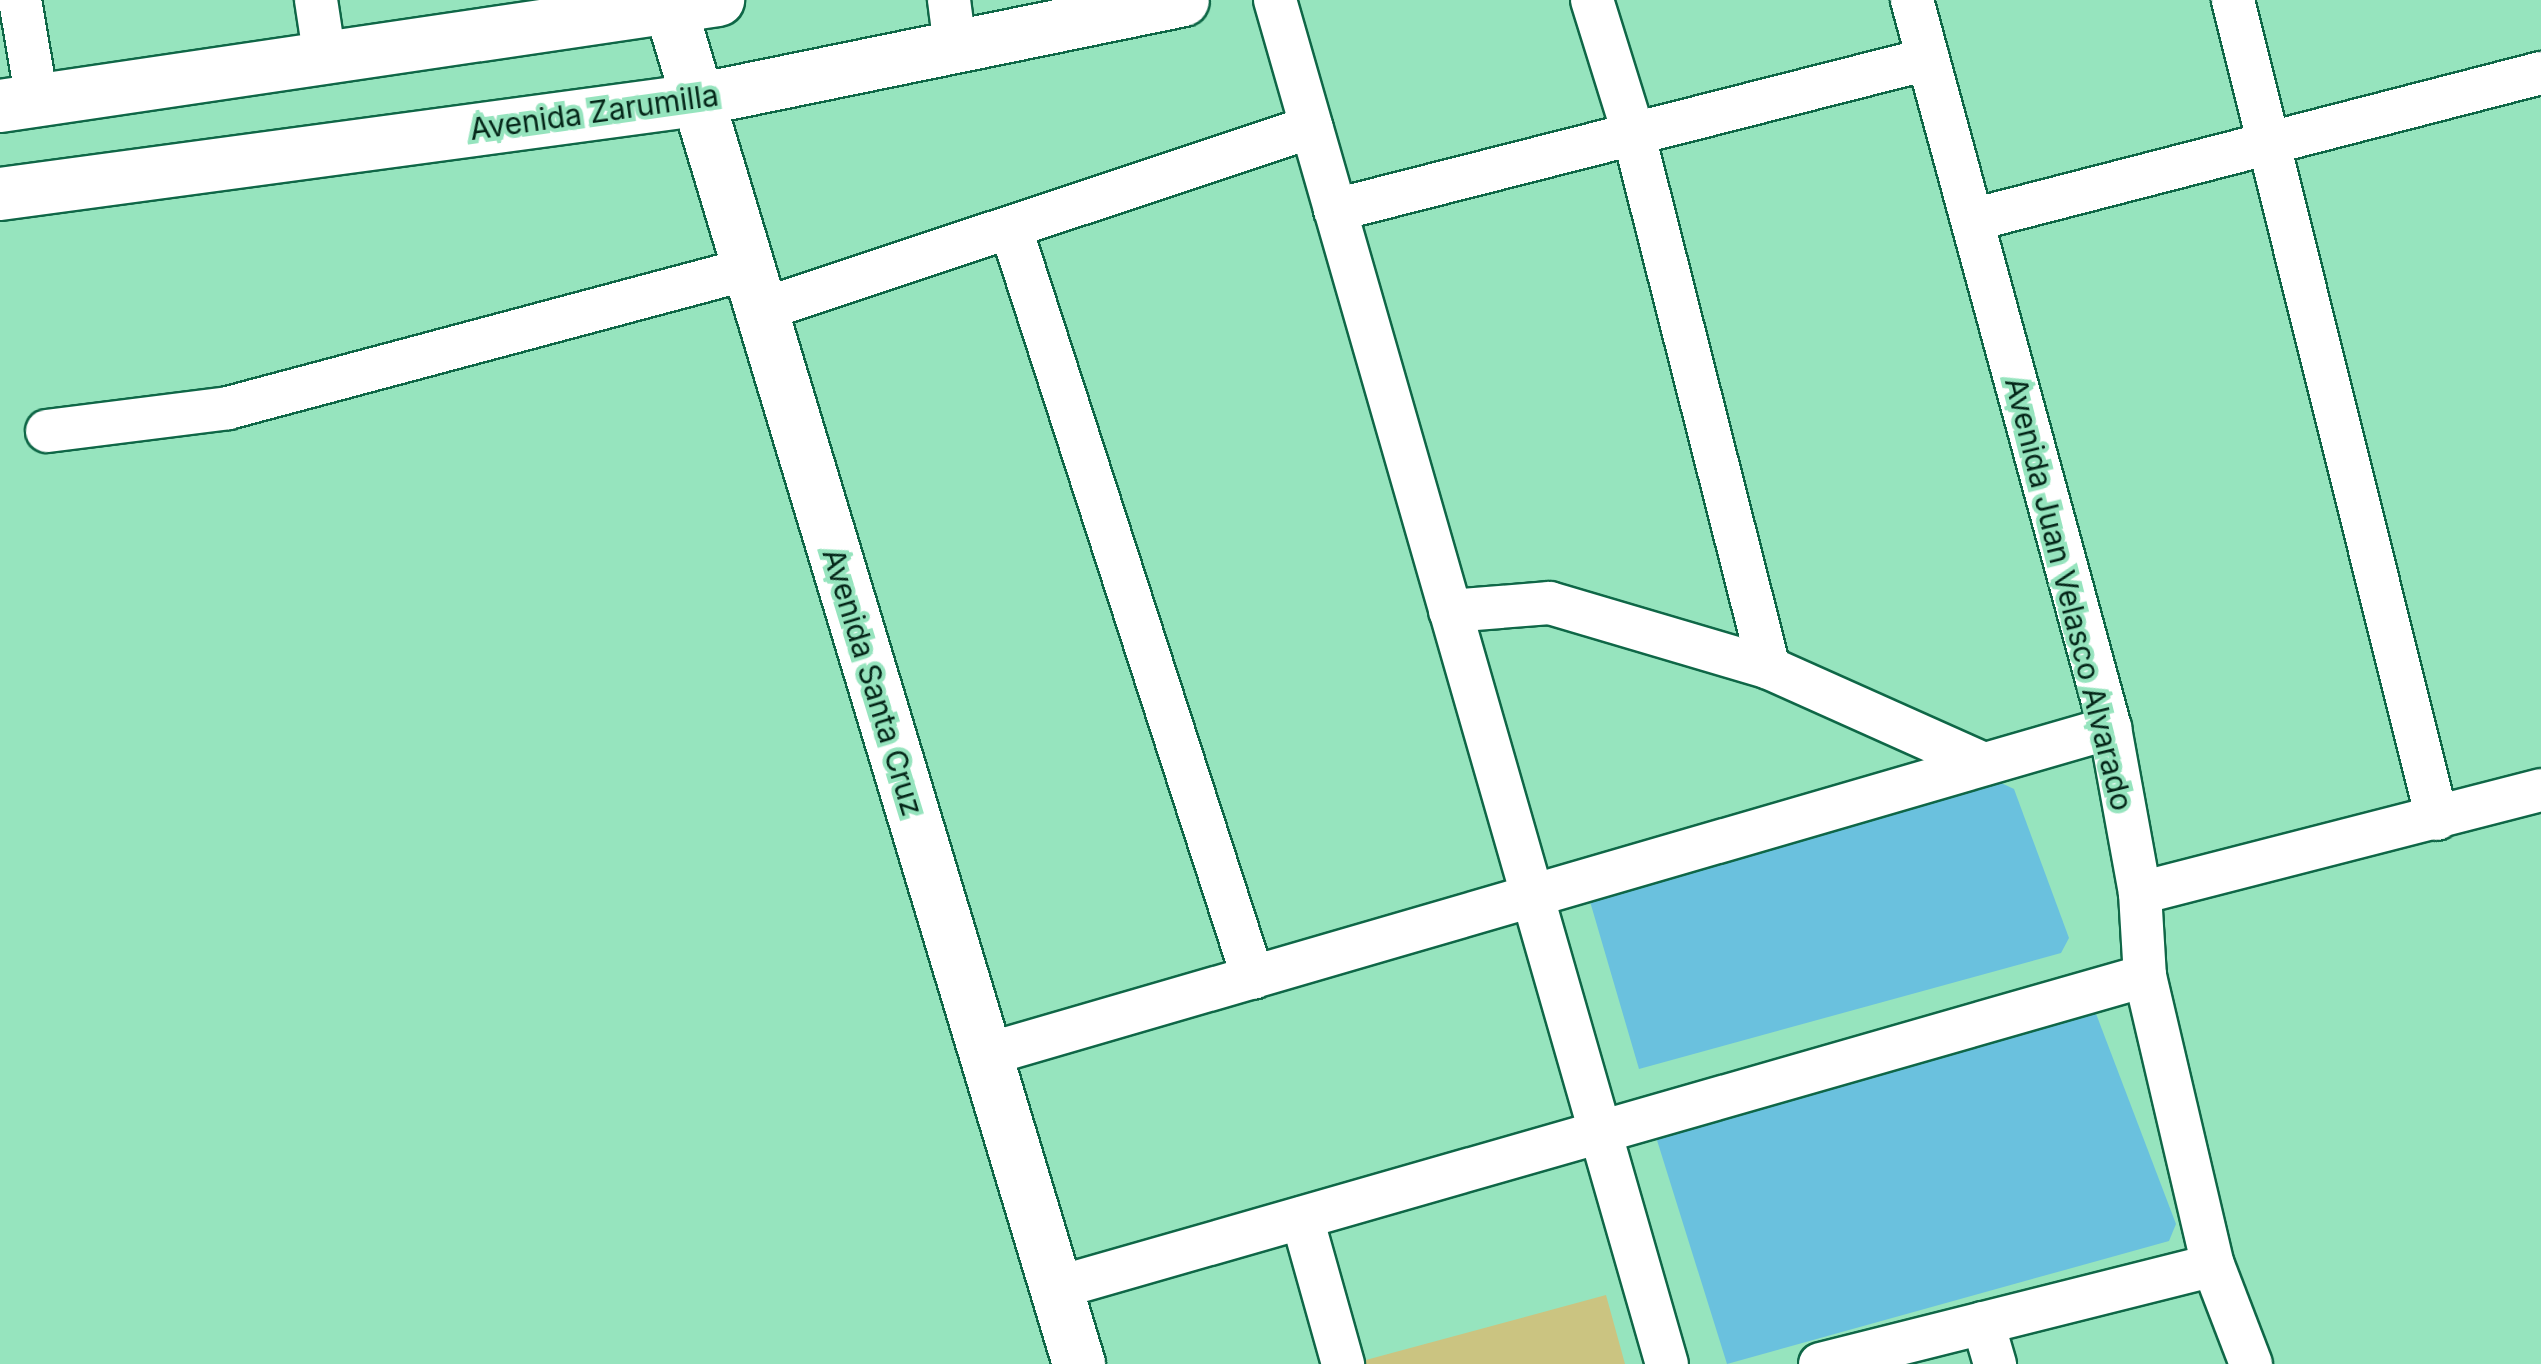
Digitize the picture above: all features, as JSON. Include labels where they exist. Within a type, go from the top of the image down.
[{"type":"street","points":[[20,0],[18,103],[684,2]]},
{"type":"street","points":[[316,0],[324,59]]},
{"type":"street","name":"Avenida Zarumilla","points":[[0,194],[697,100],[952,23],[1184,0]]},
{"type":"street","points":[[1275,0],[1667,1364]]},
{"type":"street","points":[[1592,0],[1632,132],[1769,668]]},
{"type":"street","name":"Avenida Juan Velasco Alvarado","points":[[1912,0],[2110,728],[2140,893],[2146,976],[2212,1265],[2251,1364]]},
{"type":"street","points":[[2234,0],[2438,819]]},
{"type":"street","name":"Avenida Santa Cruz","points":[[684,2],[697,100],[1078,1364]]},
{"type":"street","points":[[1335,210],[1928,59]]},
{"type":"street","points":[[1972,220],[2541,73]]},
{"type":"street","points":[[47,431],[228,408],[1011,229],[1311,127]]},
{"type":"street","points":[[1011,229],[1253,978]]},
{"type":"street","points":[[1450,611],[1550,603],[1769,668],[1984,764]]},
{"type":"street","points":[[985,1055],[2110,728]]},
{"type":"street","points":[[2140,893],[2541,790]]},
{"type":"street","points":[[1056,1288],[2146,976]]},
{"type":"street","points":[[1302,1218],[1343,1364]]},
{"type":"street","points":[[1820,1364],[2212,1265]]},
{"type":"street","points":[[1983,1323],[1995,1364]]},
{"type":"shaded area","points":[[1606,1295],[1625,1364],[1351,1364]]},
{"type":"building","points":[[1997,781],[2014,789],[2069,938],[2061,953],[1639,1069],[1589,898]]},
{"type":"building","points":[[2095,1011],[2176,1224],[2169,1241],[1727,1364],[1656,1137]]}]
